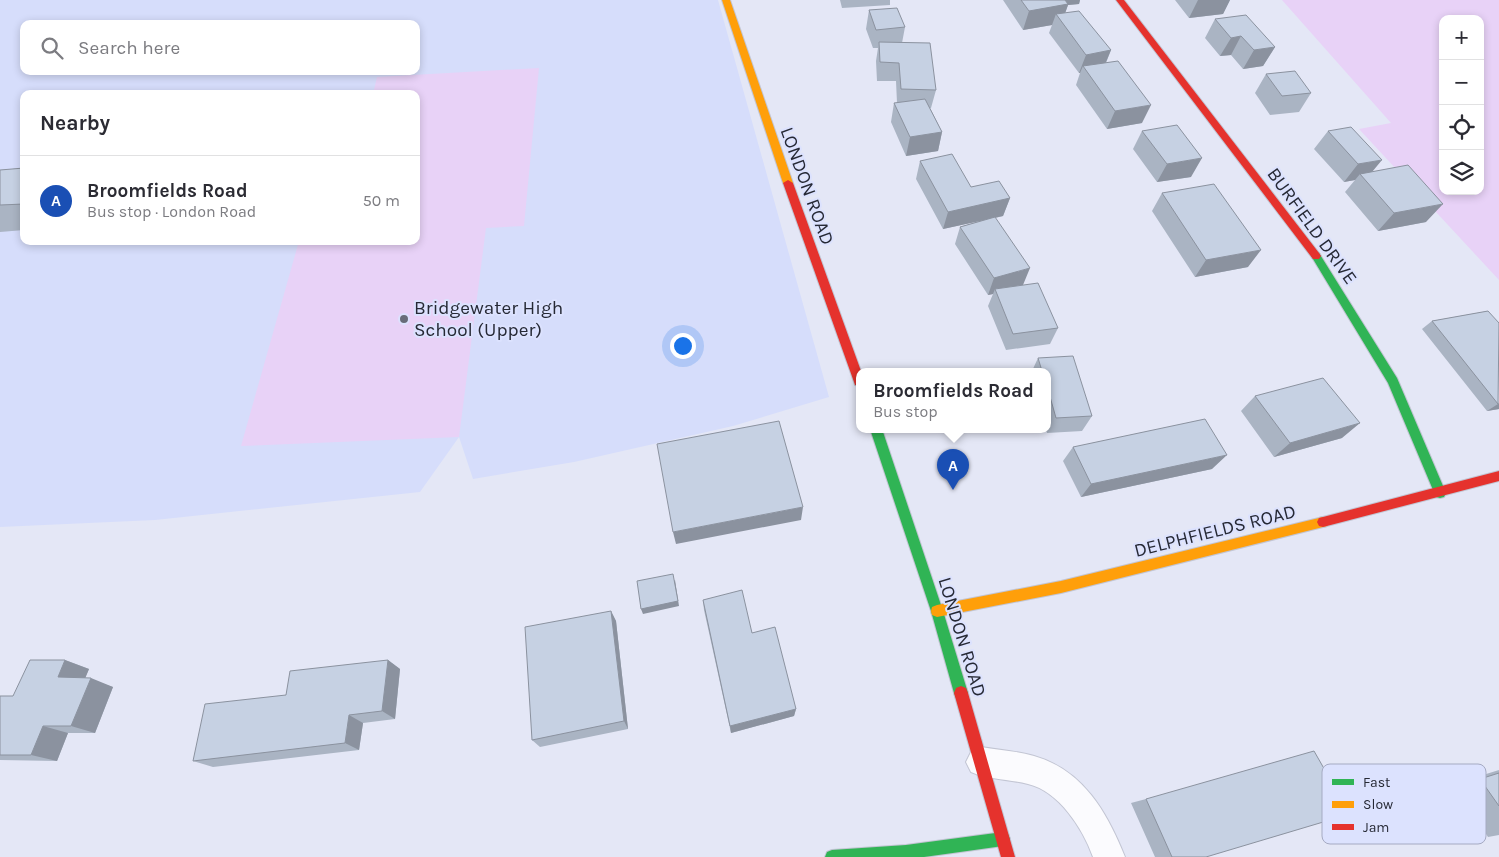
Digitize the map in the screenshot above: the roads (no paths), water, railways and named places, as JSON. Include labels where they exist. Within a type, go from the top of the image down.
[{"type":"main road","name":"LONDON ROAD","points":[[726,0],[764,116],[856,374]]},
{"type":"main road","name":"BURFIELD DRIVE","points":[[1120,0],[1318,258],[1393,381],[1440,493]]},
{"type":"main road","name":"LONDON ROAD","points":[[877,433],[937,611],[1008,857]]},
{"type":"main road","name":"DELPHFIELDS ROAD","points":[[937,611],[1061,587],[1440,493],[1499,476]]},
{"type":"main road","points":[[832,857],[906,852],[1003,839]]},
{"type":"lane","points":[[981,762],[1041,773],[1064,788],[1092,818],[1109,857]]},
{"type":"place","name":"Bridgewater High School (Upper)","points":[[404,319]]},
{"type":"place","name":"Broomfields Road","points":[[953,490]]}]
